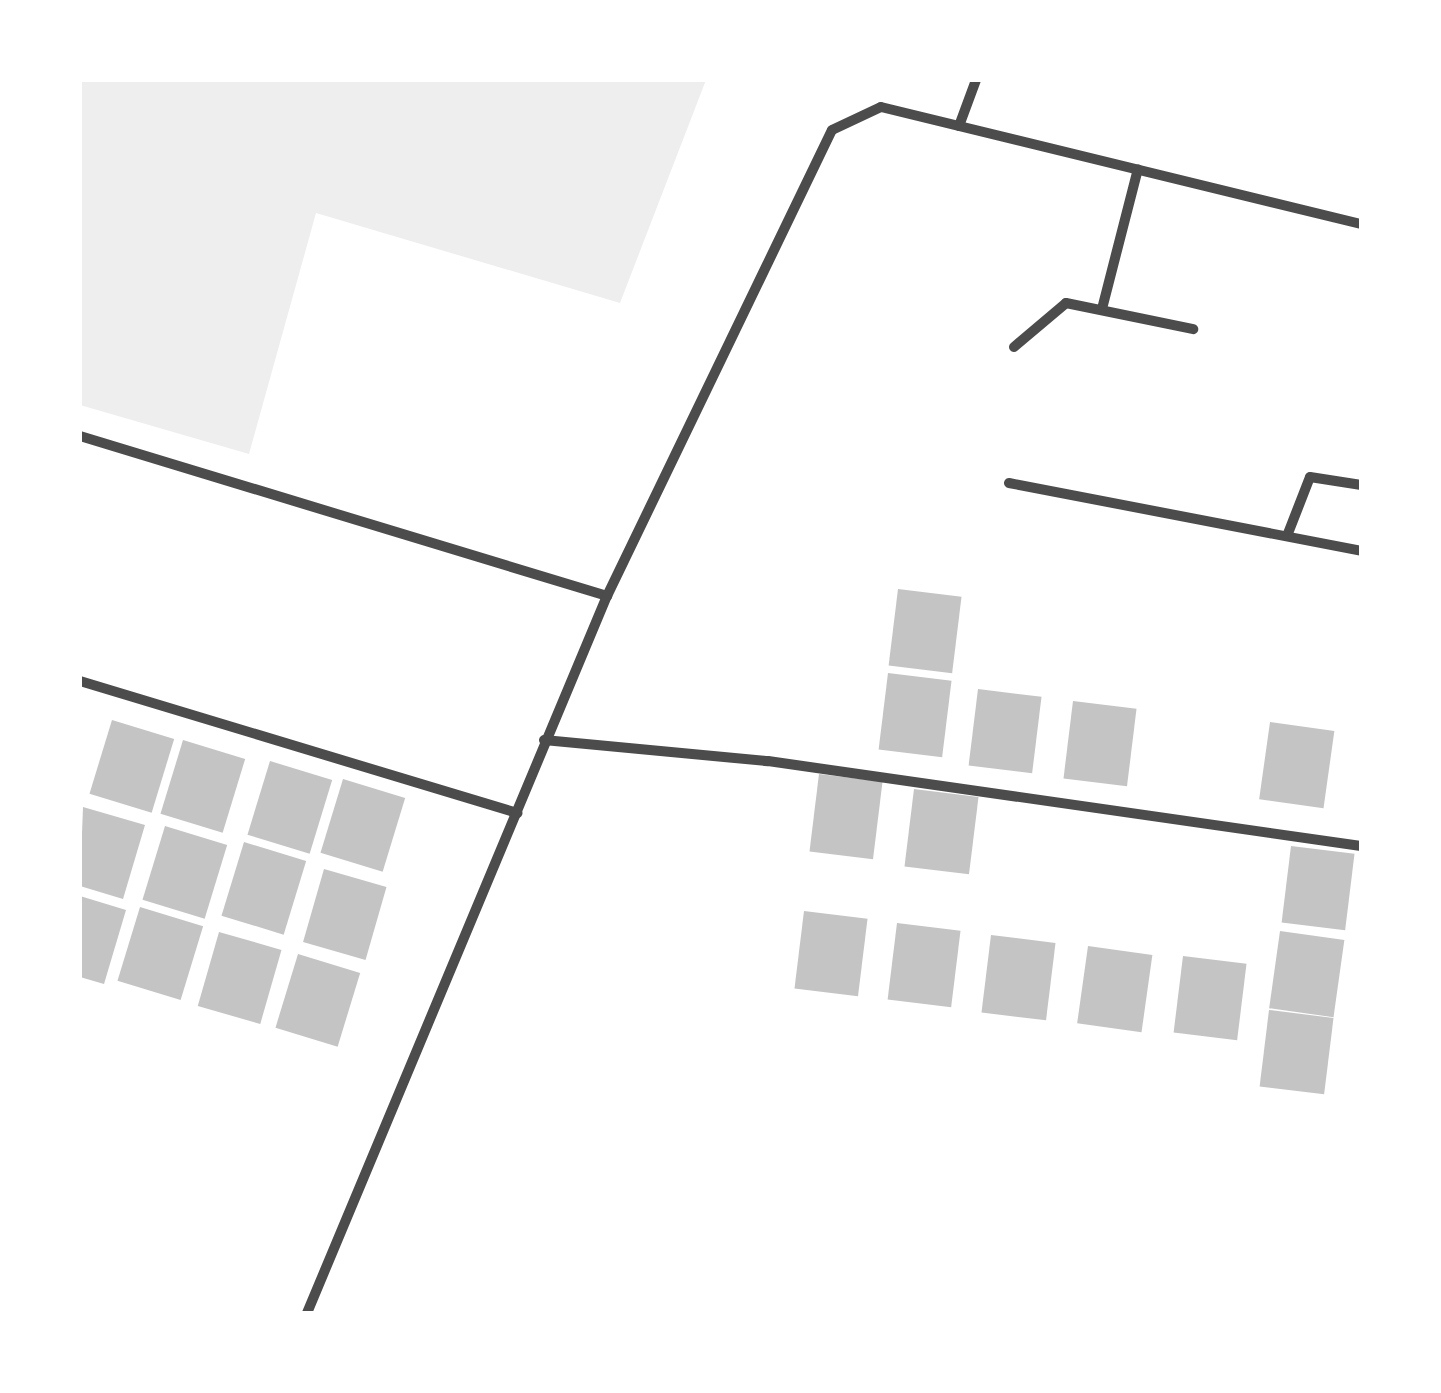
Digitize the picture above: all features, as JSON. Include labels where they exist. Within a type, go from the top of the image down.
[{"type":"street","points":[[960,126],[976,80]]},
{"type":"street","points":[[308,1313],[607,596],[832,130],[881,107],[1361,224]]},
{"type":"street","points":[[1103,304],[1138,169]]},
{"type":"street","points":[[1014,347],[1066,303],[1103,304],[1193,329]]},
{"type":"street","points":[[80,436],[607,596]]},
{"type":"street","points":[[1286,536],[1310,477],[1361,486]]},
{"type":"street","points":[[1008,483],[1361,551]]},
{"type":"street","points":[[80,681],[516,813]]},
{"type":"street","points":[[544,740],[768,761],[1361,846]]},
{"type":"shaded area","points":[[80,80],[706,80],[620,303],[316,213],[249,454],[80,405]]},
{"type":"building","points":[[898,589],[962,597],[952,673],[889,665]]},
{"type":"building","points":[[888,673],[952,681],[942,757],[879,749]]},
{"type":"building","points":[[978,689],[1042,697],[1032,773],[969,765]]},
{"type":"building","points":[[1073,701],[1137,709],[1127,786],[1063,778]]},
{"type":"building","points":[[112,720],[174,739],[152,813],[89,794]]},
{"type":"building","points":[[1270,722],[1334,731],[1324,808],[1259,799]]},
{"type":"building","points":[[183,740],[245,759],[223,833],[160,814]]},
{"type":"building","points":[[270,761],[332,780],[310,854],[247,835]]},
{"type":"building","points":[[819,774],[883,782],[873,859],[809,851]]},
{"type":"building","points":[[343,779],[405,798],[383,872],[320,853]]},
{"type":"building","points":[[914,789],[979,797],[969,874],[904,866]]},
{"type":"building","points":[[83,807],[145,825],[123,899],[80,886]]},
{"type":"building","points":[[165,826],[227,845],[205,919],[142,900]]},
{"type":"building","points":[[244,842],[306,861],[284,935],[221,916]]},
{"type":"building","points":[[1291,846],[1355,854],[1345,930],[1282,922]]},
{"type":"building","points":[[324,869],[386,887],[366,960],[303,942]]},
{"type":"building","points":[[80,896],[126,910],[104,984],[80,977]]},
{"type":"building","points":[[140,907],[203,926],[181,1000],[117,981]]},
{"type":"building","points":[[804,911],[868,919],[858,996],[794,988]]},
{"type":"building","points":[[897,923],[961,931],[951,1007],[888,999]]},
{"type":"building","points":[[1280,931],[1344,940],[1334,1017],[1269,1008]]},
{"type":"building","points":[[219,932],[281,950],[260,1024],[198,1006]]},
{"type":"building","points":[[991,935],[1056,943],[1046,1020],[981,1012]]},
{"type":"building","points":[[1088,946],[1152,955],[1142,1032],[1077,1023]]},
{"type":"building","points":[[298,954],[360,973],[338,1047],[275,1028]]},
{"type":"building","points":[[1183,956],[1247,964],[1237,1040],[1174,1032]]},
{"type":"building","points":[[1269,1010],[1334,1018],[1324,1094],[1260,1086]]}]
